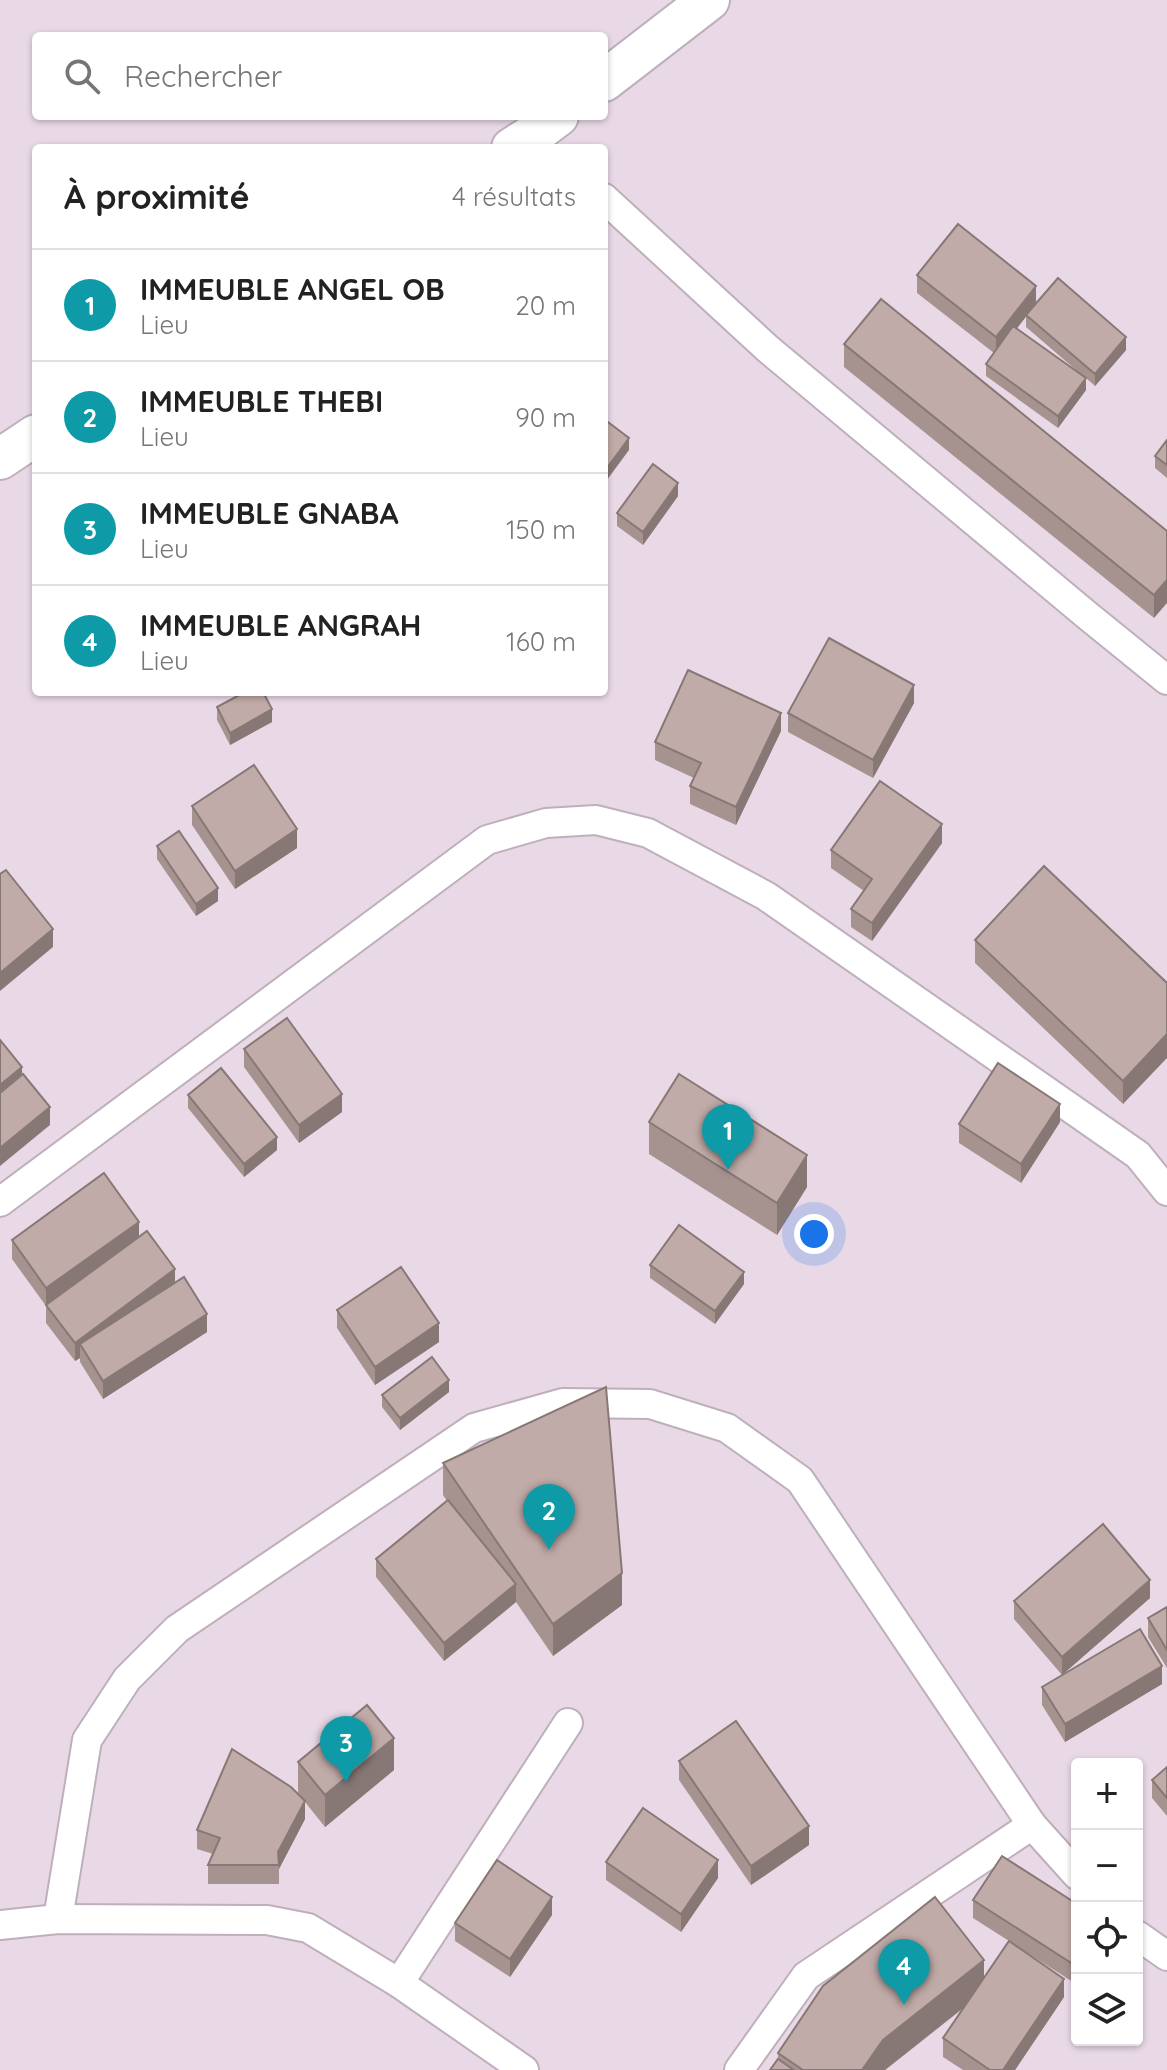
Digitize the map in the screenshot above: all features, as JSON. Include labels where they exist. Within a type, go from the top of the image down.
[{"type":"street","points":[[608,78],[709,0]]},
{"type":"street","points":[[608,202],[768,349],[1167,680]]},
{"type":"street","points":[[0,459],[32,438]]},
{"type":"street","points":[[0,1202],[487,840],[546,823],[596,820],[648,833],[766,896],[1138,1155],[1167,1191]]},
{"type":"street","points":[[58,1919],[87,1740],[127,1679],[177,1629],[474,1428],[563,1403],[650,1404],[727,1428],[800,1480],[1032,1825],[1071,1868]]},
{"type":"street","points":[[399,1983],[568,1723]]},
{"type":"street","points":[[739,2070],[806,1976],[1032,1825]]},
{"type":"street","points":[[0,1925],[58,1919],[267,1920],[308,1928],[399,1983],[524,2070]]},
{"type":"street","points":[[1143,1939],[1167,1956]]},
{"type":"building","points":[[958,224],[1036,286],[996,337],[917,275]]},
{"type":"building","points":[[1058,278],[1126,337],[1095,374],[1026,315]]},
{"type":"building","points":[[881,299],[1167,531],[1167,580],[1154,595],[844,344]]},
{"type":"building","points":[[1013,326],[1086,378],[1058,416],[986,364]]},
{"type":"building","points":[[608,422],[629,438],[608,467]]},
{"type":"building","points":[[1167,440],[1167,465],[1155,456]]},
{"type":"building","points":[[653,464],[678,483],[643,532],[617,513]]},
{"type":"building","points":[[829,638],[914,685],[873,760],[788,713]]},
{"type":"building","points":[[688,670],[781,713],[736,807],[690,786],[701,763],[655,742]]},
{"type":"building","points":[[238,696],[265,696],[272,709],[230,733],[217,707]]},
{"type":"building","points":[[254,765],[297,829],[235,871],[192,806]]},
{"type":"building","points":[[880,781],[942,824],[872,923],[851,909],[872,879],[831,850]]},
{"type":"building","points":[[179,831],[218,888],[196,904],[157,846]]},
{"type":"building","points":[[1044,866],[1167,983],[1167,1034],[1123,1081],[975,940]]},
{"type":"building","points":[[6,870],[53,929],[0,973],[0,874]]},
{"type":"building","points":[[287,1018],[342,1094],[299,1125],[244,1049]]},
{"type":"building","points":[[0,1040],[22,1067],[0,1085]]},
{"type":"building","points":[[998,1063],[1060,1104],[1021,1164],[959,1124]]},
{"type":"building","points":[[221,1068],[277,1137],[244,1164],[188,1095]]},
{"type":"building","points":[[23,1074],[50,1107],[0,1148],[0,1093]]},
{"type":"building","points":[[679,1074],[807,1155],[777,1203],[649,1122]]},
{"type":"building","points":[[104,1173],[139,1222],[46,1288],[12,1240]]},
{"type":"building","points":[[679,1225],[744,1272],[715,1311],[650,1265]]},
{"type":"building","points":[[147,1231],[175,1269],[75,1343],[46,1305]]},
{"type":"building","points":[[401,1267],[439,1323],[375,1367],[337,1310]]},
{"type":"building","points":[[184,1277],[207,1314],[103,1381],[80,1344]]},
{"type":"building","points":[[432,1357],[449,1380],[400,1418],[382,1395]]},
{"type":"building","points":[[606,1387],[622,1573],[553,1624],[443,1463]]},
{"type":"building","points":[[448,1500],[516,1584],[444,1643],[376,1559]]},
{"type":"building","points":[[1103,1524],[1150,1580],[1062,1657],[1014,1601]]},
{"type":"building","points":[[1167,1607],[1167,1650],[1148,1618]]},
{"type":"building","points":[[1140,1629],[1162,1666],[1065,1724],[1042,1687]]},
{"type":"building","points":[[367,1705],[394,1738],[325,1795],[298,1762]]},
{"type":"building","points":[[736,1721],[809,1826],[751,1866],[679,1761]]},
{"type":"building","points":[[232,1749],[291,1787],[305,1801],[278,1852],[279,1865],[208,1865],[220,1838],[197,1830]]},
{"type":"building","points":[[1167,1767],[1167,1798],[1152,1780]]},
{"type":"building","points":[[643,1808],[718,1860],[681,1914],[606,1862]]},
{"type":"building","points":[[1002,1856],[1071,1900],[1071,1963],[973,1900]]},
{"type":"building","points":[[497,1860],[552,1897],[510,1959],[455,1923]]},
{"type":"building","points":[[935,1897],[984,1960],[883,2040],[862,2070],[803,2070],[778,2053],[823,1986]]},
{"type":"building","points":[[1009,1941],[1064,1979],[1003,2070],[990,2070],[943,2038]]},
{"type":"building","points":[[778,2059],[794,2070],[770,2070]]},
{"type":"place","name":"IMMEUBLE ANGEL OB","points":[[728,1170]]},
{"type":"place","name":"IMMEUBLE THEBI","points":[[549,1550]]},
{"type":"place","name":"IMMEUBLE GNABA","points":[[346,1782]]},
{"type":"place","name":"IMMEUBLE ANGRAH","points":[[904,2005]]}]
